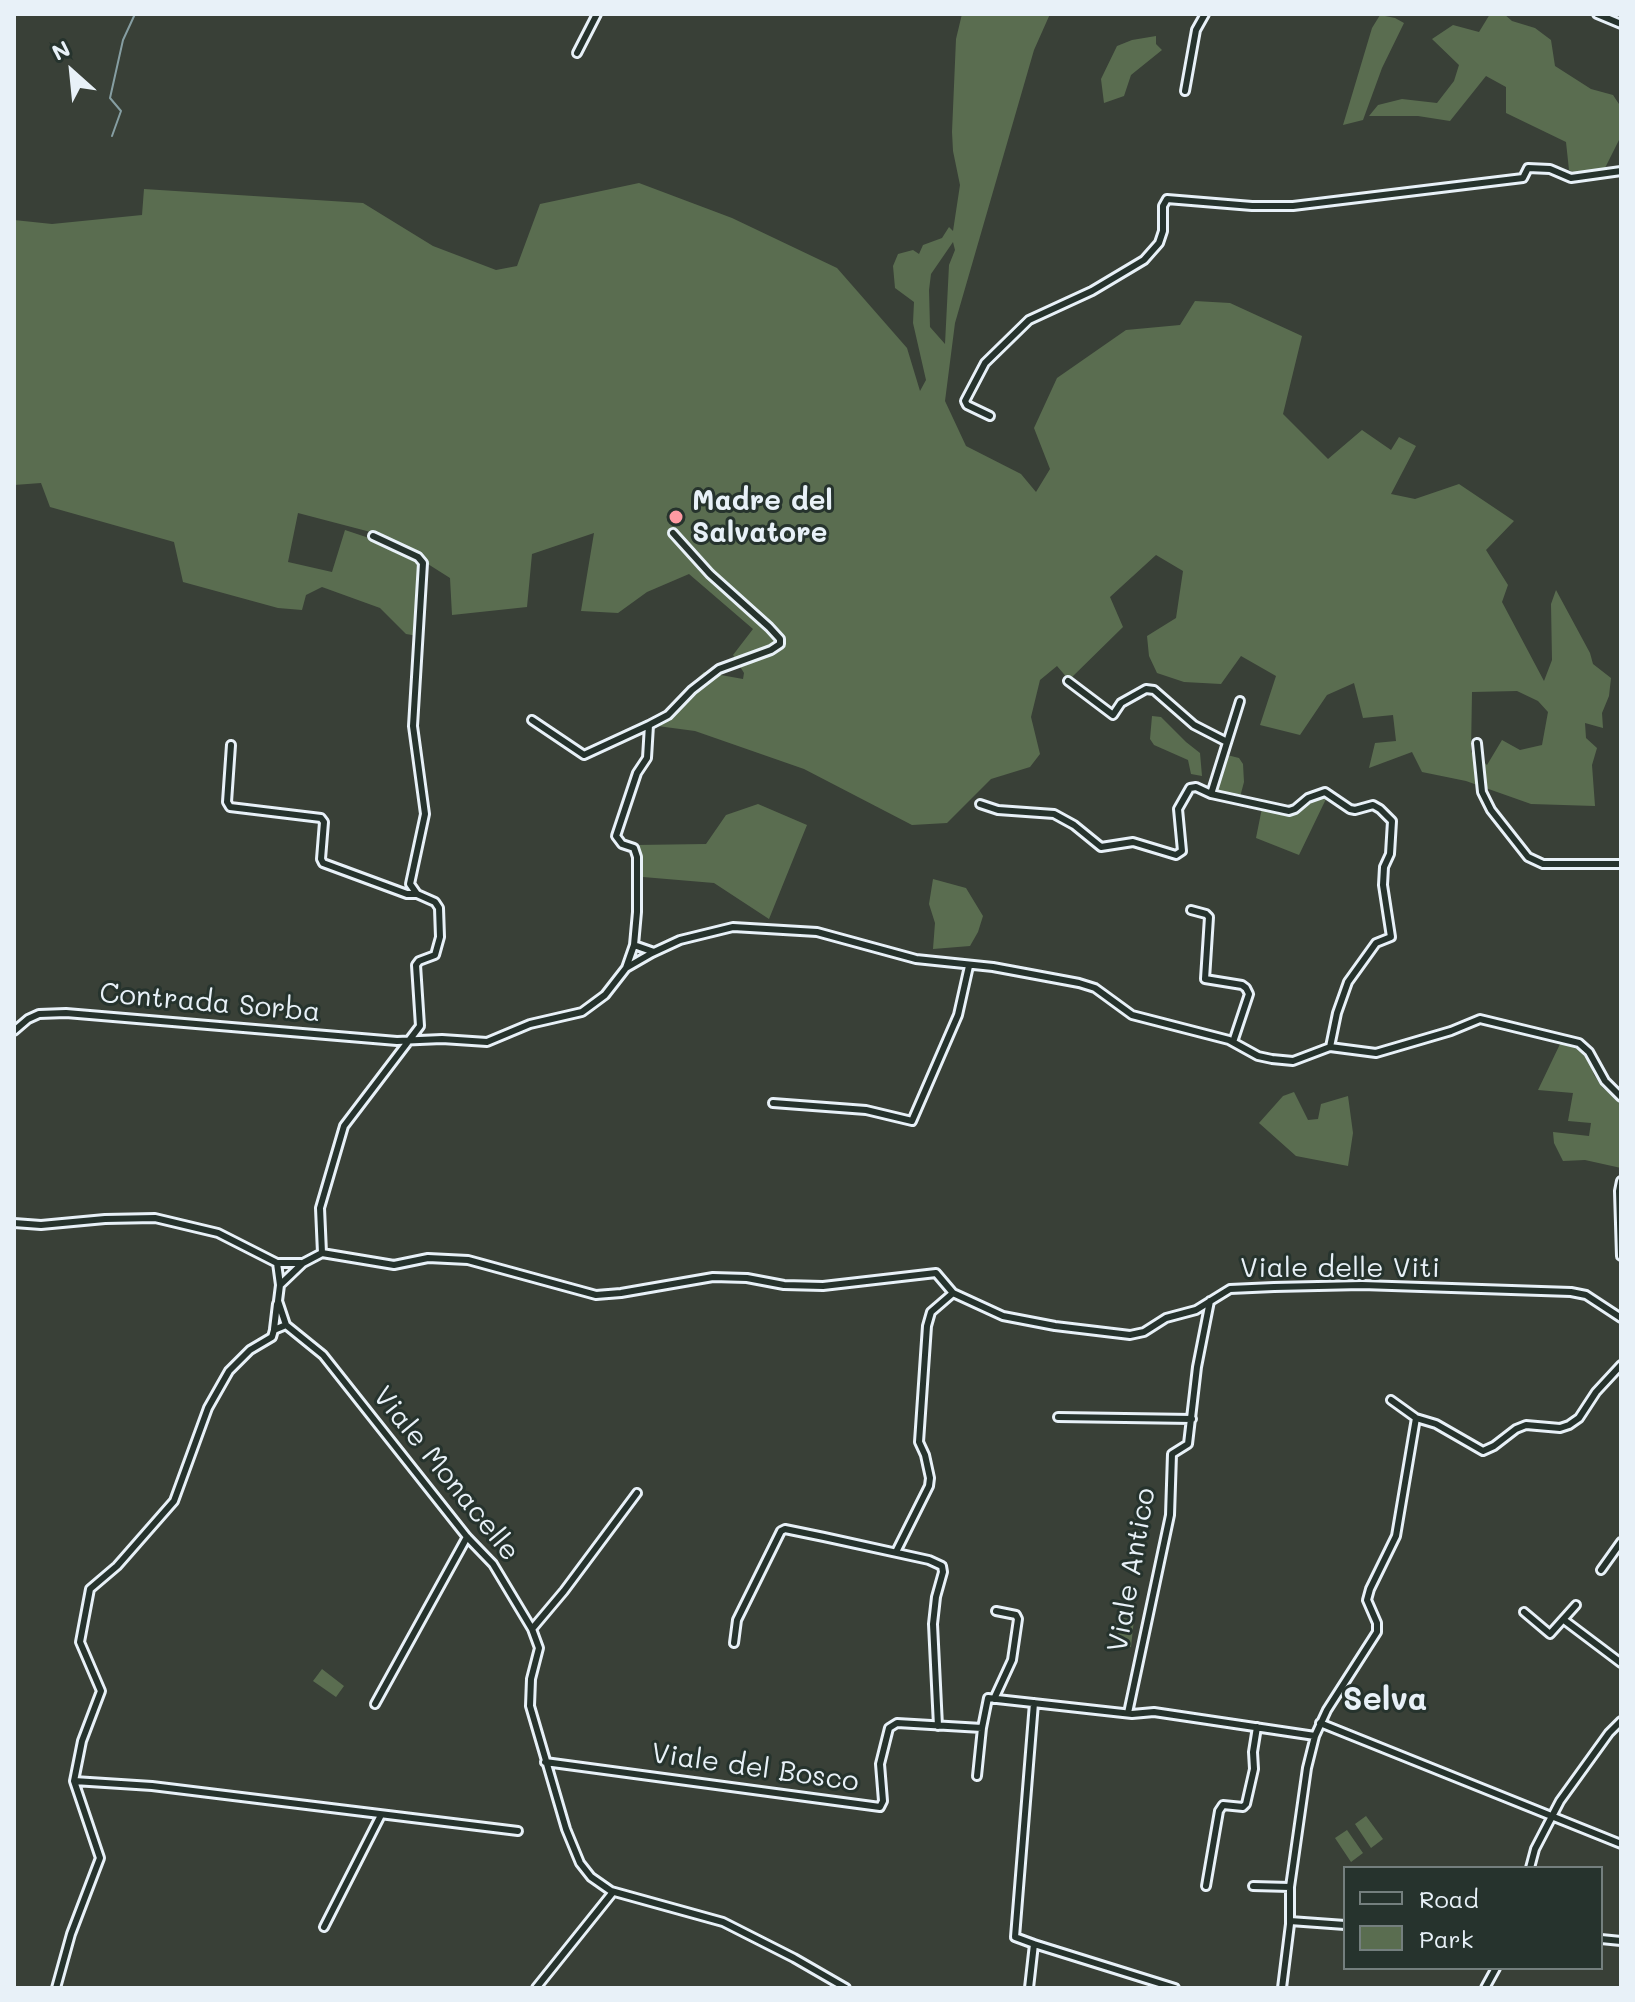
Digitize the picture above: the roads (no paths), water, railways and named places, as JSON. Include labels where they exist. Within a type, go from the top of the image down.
[{"type":"street","points":[[577,53],[597,14]]},
{"type":"street","points":[[1185,91],[1196,30],[1205,14]]},
{"type":"street","points":[[1597,14],[1621,24]]},
{"type":"street","points":[[990,416],[967,405],[965,401],[985,363],[1029,320],[1092,291],[1144,260],[1159,243],[1163,231],[1163,206],[1167,199],[1283,207],[1523,178],[1528,168],[1550,169],[1571,178],[1621,171]]},
{"type":"street","points":[[532,720],[584,755],[668,715],[692,690],[719,669],[780,644],[780,639],[769,627],[710,574],[673,533]]},
{"type":"street","points":[[373,536],[418,557],[423,563],[413,726],[425,814],[410,884],[417,894]]},
{"type":"street","points":[[1068,681],[1113,715],[1121,703],[1146,689],[1154,690],[1194,725],[1227,742]]},
{"type":"street","points":[[1211,794],[1240,701]]},
{"type":"street","points":[[626,968],[634,945],[637,857],[634,848],[622,844],[616,836],[637,773],[647,758],[649,725]]},
{"type":"street","points":[[1477,743],[1482,792],[1491,810],[1528,857],[1543,864],[1621,864]]},
{"type":"street","points":[[231,745],[227,802],[230,807],[321,818],[324,822],[323,863],[435,902],[441,916],[435,955],[416,965],[420,1026],[344,1126],[320,1208],[322,1253],[303,1263],[280,1285]]},
{"type":"street","points":[[980,804],[998,810],[1054,814],[1074,825],[1101,847],[1133,842],[1176,855],[1182,851],[1178,809],[1190,788],[1289,811],[1308,798],[1325,792],[1355,810],[1373,805],[1380,809],[1392,821],[1390,854],[1384,867],[1383,885],[1391,937],[1376,943],[1348,982],[1330,1047]]},
{"type":"street","points":[[1191,910],[1209,917],[1205,979],[1242,985],[1249,994],[1233,1042]]},
{"type":"street","points":[[626,968],[680,940],[733,927],[817,932],[916,959],[993,967],[1079,983],[1103,993],[1132,1015],[1233,1042],[1258,1056],[1293,1061],[1330,1047],[1376,1053],[1480,1019],[1579,1043],[1589,1052],[1605,1081],[1621,1097]]},
{"type":"street","points":[[634,945],[654,952]]},
{"type":"street","points":[[773,1103],[875,1111],[912,1121],[958,1015],[969,966]]},
{"type":"street","name":"Contrada Sorba","points":[[14,1031],[39,1014],[66,1013],[409,1041],[442,1039],[487,1042],[543,1019],[582,1012],[605,995],[626,968]]},
{"type":"street","points":[[1621,1181],[1621,1256]]},
{"type":"street","points":[[14,1223],[41,1225],[155,1218],[218,1233],[277,1263],[303,1263]]},
{"type":"street","name":"Viale delle Viti","points":[[322,1253],[394,1265],[428,1258],[468,1260],[596,1295],[713,1277],[823,1286],[930,1272],[940,1276],[953,1293],[1003,1316],[1130,1335],[1144,1332],[1166,1318],[1196,1310],[1230,1289],[1274,1287],[1362,1285],[1571,1292],[1586,1295],[1621,1318]]},
{"type":"street","points":[[56,1988],[71,1934],[100,1858],[74,1781],[82,1741],[101,1691],[80,1642],[90,1589],[117,1566],[170,1507],[184,1480],[208,1408],[218,1389],[239,1359],[272,1337],[280,1285],[277,1263]]},
{"type":"street","points":[[896,1552],[902,1536],[919,1510],[930,1478],[919,1442],[927,1326],[931,1312],[953,1293]]},
{"type":"street","points":[[274,1330],[286,1325],[278,1301]]},
{"type":"street","name":"Viale Antico","points":[[1128,1713],[1170,1515],[1172,1454],[1188,1444],[1197,1367],[1210,1301]]},
{"type":"street","name":"Viale Monacelle","points":[[286,1325],[323,1355],[467,1537],[493,1564],[532,1629],[539,1648],[531,1679],[530,1706],[545,1762],[580,1863],[599,1885],[613,1892]]},
{"type":"street","points":[[1391,1400],[1416,1418],[1436,1424],[1483,1451],[1526,1425],[1560,1428],[1569,1425],[1579,1418],[1596,1392],[1621,1365]]},
{"type":"street","points":[[1058,1417],[1192,1419]]},
{"type":"street","points":[[1282,1988],[1290,1921],[1290,1887],[1307,1768],[1320,1723],[1377,1632],[1377,1623],[1367,1600],[1396,1536],[1416,1418]]},
{"type":"street","points":[[532,1629],[637,1493]]},
{"type":"street","points":[[734,1643],[737,1620],[781,1531],[785,1529],[896,1552],[942,1566],[932,1648],[938,1726]]},
{"type":"street","points":[[375,1704],[467,1537]]},
{"type":"street","points":[[1601,1570],[1621,1542]]},
{"type":"street","points":[[1524,1612],[1550,1634],[1576,1605]]},
{"type":"street","points":[[994,1699],[1012,1660],[1018,1619],[1016,1615],[996,1611]]},
{"type":"street","points":[[1564,1620],[1621,1663]]},
{"type":"street","points":[[977,1776],[988,1698],[1128,1713],[1154,1712],[1315,1736]]},
{"type":"street","points":[[1034,1703],[1015,1937],[1175,1988]]},
{"type":"street","points":[[1531,1866],[1551,1816],[1593,1754],[1621,1721]]},
{"type":"street","name":"Viale del Bosco","points":[[545,1762],[880,1807],[883,1801],[880,1764],[889,1728],[897,1723],[982,1728]]},
{"type":"street","points":[[1320,1723],[1621,1844]]},
{"type":"street","points":[[1206,1886],[1223,1805],[1243,1807],[1246,1804],[1254,1769],[1257,1727]]},
{"type":"street","points":[[74,1781],[152,1786],[518,1831]]},
{"type":"street","points":[[324,1927],[381,1815]]},
{"type":"street","points":[[1253,1886],[1290,1887]]},
{"type":"street","points":[[536,1988],[613,1892],[723,1922],[846,1988]]},
{"type":"street","points":[[1290,1921],[1343,1925]]},
{"type":"street","points":[[1029,1988],[1034,1944]]},
{"type":"street","points":[[1485,1988],[1495,1970]]},
{"type":"waterway","points":[[112,136],[121,111],[110,98],[123,40],[135,14]]},
{"type":"place","name":"Madre del Salvatore","points":[[676,517]]},
{"type":"district","name":"Selva","points":[[1385,1700]]}]
